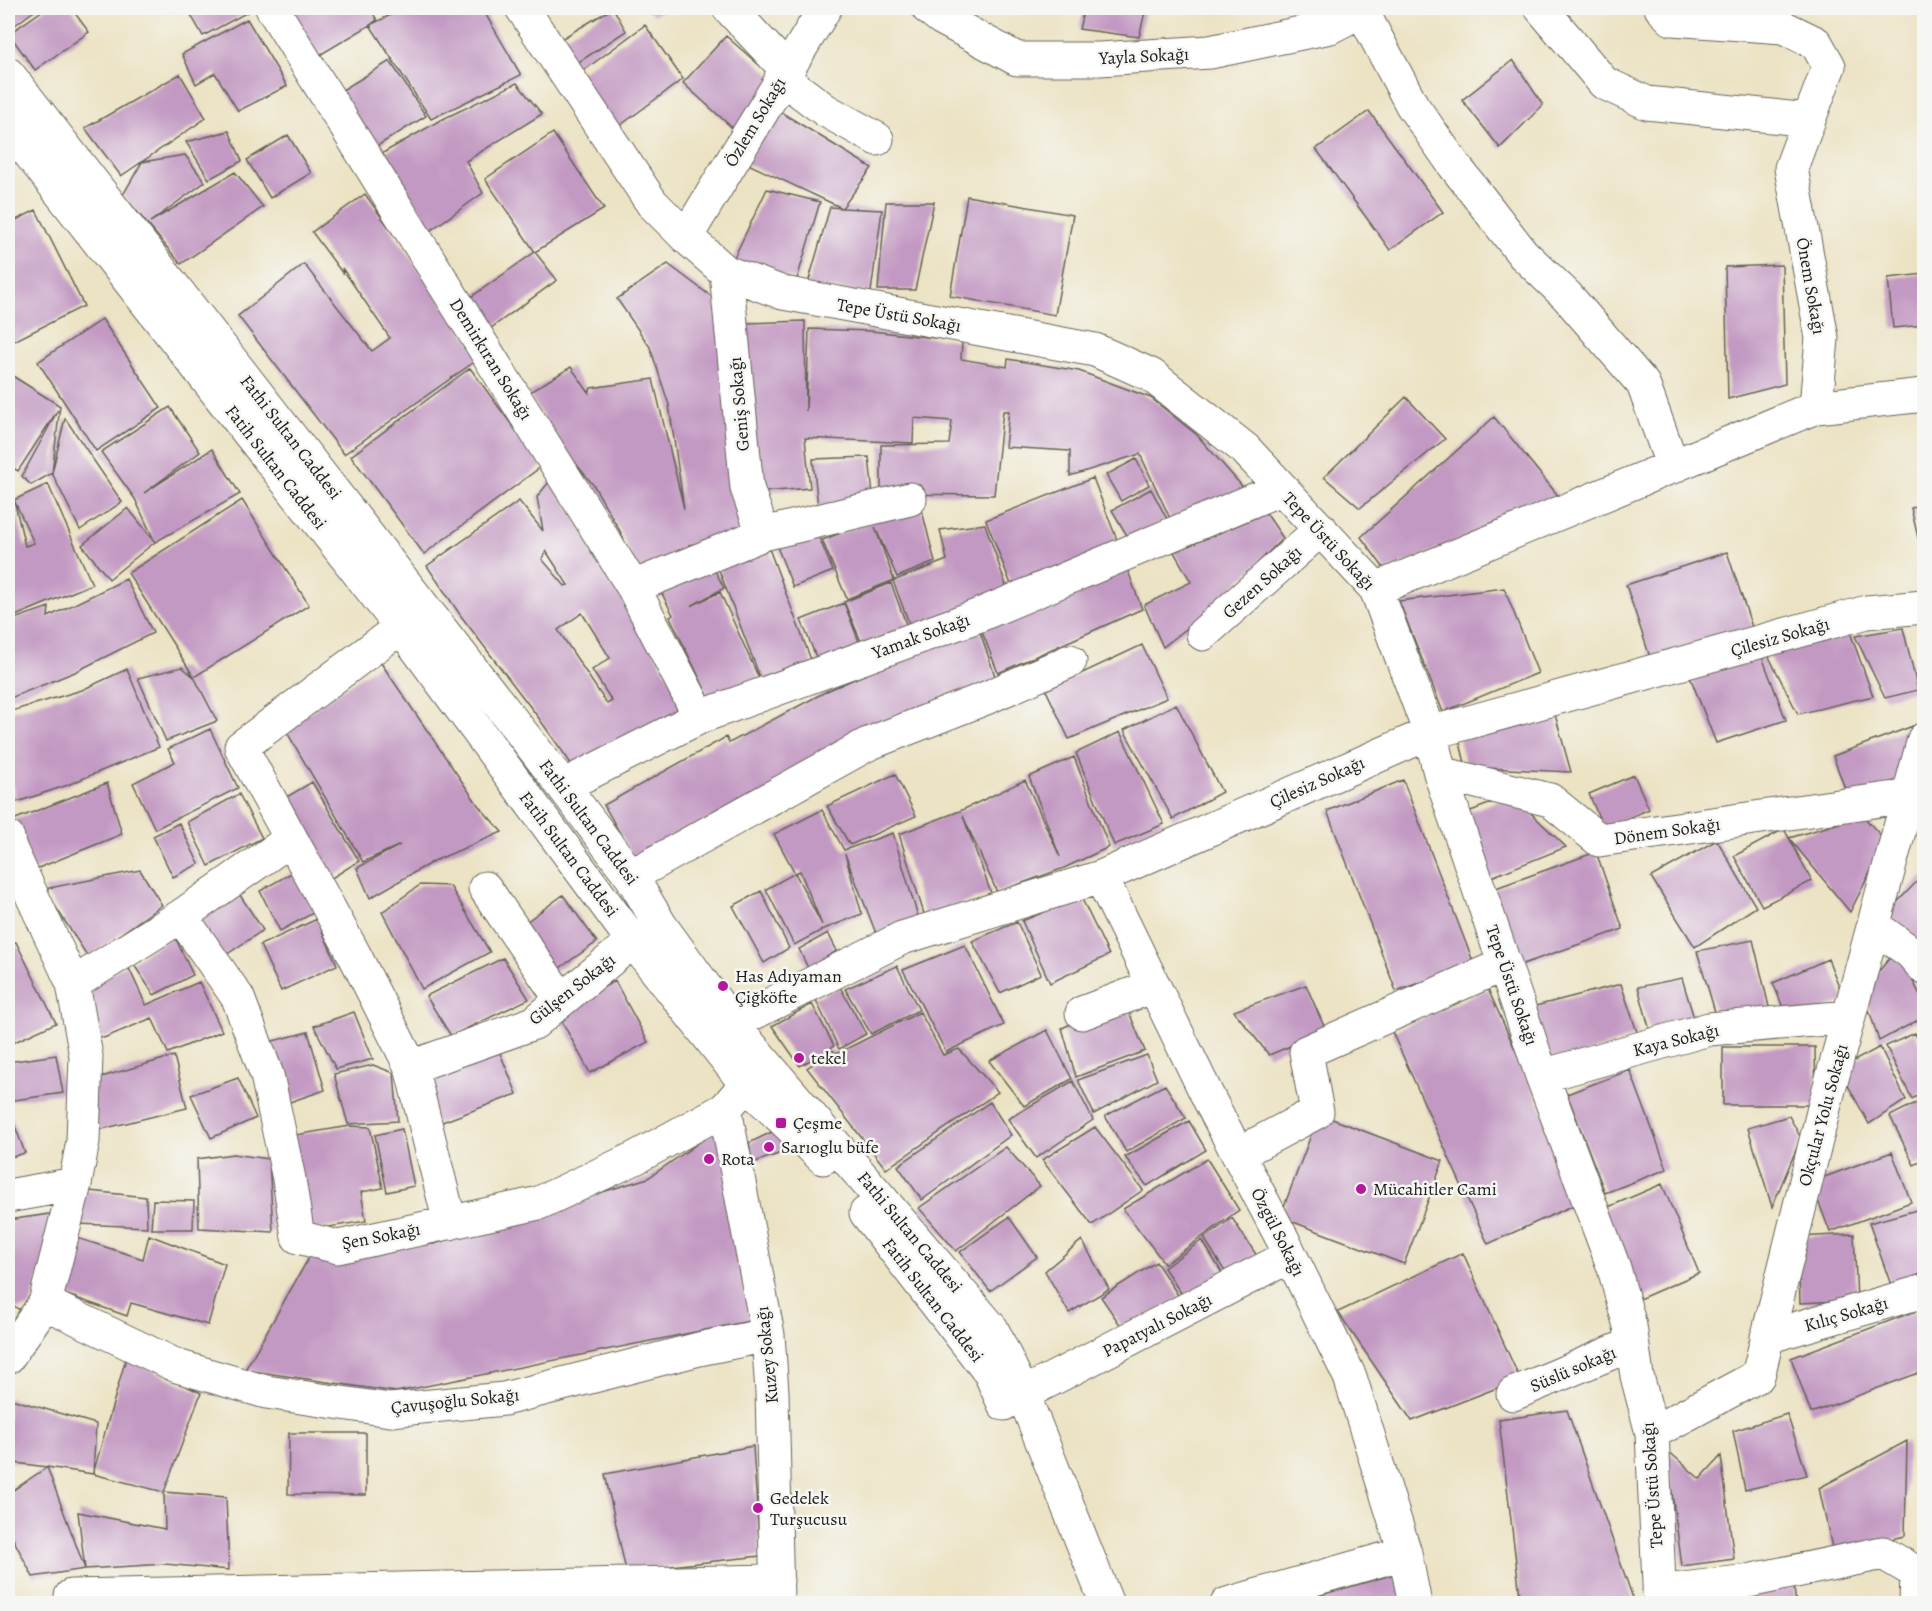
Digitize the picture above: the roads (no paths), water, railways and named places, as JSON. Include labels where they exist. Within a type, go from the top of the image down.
[{"type":"street","name":"Demirkıran Sokağı","points":[[272,8],[633,587],[700,717]]},
{"type":"street","name":"Tepe Üstü Sokağı","points":[[522,8],[652,203],[726,272],[783,293],[1095,350],[1151,375],[1245,450],[1376,589],[1430,733],[1440,773],[1542,1076],[1614,1268],[1630,1326],[1637,1376],[1652,1433],[1659,1598]]},
{"type":"street","points":[[729,8],[784,73],[825,110],[877,139]]},
{"type":"street","name":"Özlem Sokağı","points":[[686,237],[825,8]]},
{"type":"street","name":"Yayla Sokağı","points":[[928,8],[941,18],[1017,59],[1100,59],[1210,52],[1330,27],[1365,9]]},
{"type":"street","points":[[1541,8],[1604,83],[1647,103],[1809,120]]},
{"type":"street","name":"Önem Sokağı","points":[[1661,8],[1672,19],[1710,14],[1783,27],[1816,42],[1829,66],[1791,168],[1822,338],[1815,407]]},
{"type":"street","points":[[1365,9],[1412,105],[1454,165],[1523,254],[1567,296],[1643,384],[1673,466]]},
{"type":"street","name":"Fathi Sultan Caddesi","points":[[8,74],[631,876],[647,933],[732,1024],[757,1074],[992,1329],[1023,1394],[1107,1604]]},
{"type":"street","name":"Fatih Sultan Caddesi","points":[[8,126],[401,627],[647,933],[990,1373],[1082,1575],[1091,1604]]},
{"type":"street","name":"Geniş Sokağı","points":[[726,272],[747,488],[763,534]]},
{"type":"street","points":[[1376,589],[1815,407],[1924,395]]},
{"type":"street","name":"Yamak Sokağı","points":[[563,786],[700,717],[976,616],[1280,489]]},
{"type":"street","points":[[633,587],[763,534],[910,499]]},
{"type":"street","name":"Gezen Sokağı","points":[[1203,634],[1321,529]]},
{"type":"street","name":"Çilesiz Sokağı","points":[[732,1024],[902,938],[1101,877],[1430,733],[1868,612],[1924,607]]},
{"type":"street","points":[[401,627],[241,747],[354,954],[411,1067],[450,1223]]},
{"type":"street","points":[[631,876],[868,744],[986,698],[1070,661]]},
{"type":"street","name":"Okçular Yolu Sokağı","points":[[1652,1433],[1758,1376],[1824,1108],[1924,739]]},
{"type":"street","name":"Dönem Sokağı","points":[[1440,773],[1550,800],[1599,840],[1909,796]]},
{"type":"street","points":[[8,838],[9,846],[72,984],[86,1056],[83,1141],[75,1184],[45,1303],[8,1357]]},
{"type":"street","points":[[72,984],[181,916],[291,838]]},
{"type":"street","name":"Özgül Sokağı","points":[[1101,877],[1350,1377],[1405,1553],[1415,1604]]},
{"type":"street","points":[[485,888],[561,999]]},
{"type":"street","name":"Şen Sokağı","points":[[181,916],[238,998],[267,1075],[289,1179],[298,1237],[338,1247],[539,1203],[635,1158],[725,1109],[757,1074]]},
{"type":"street","points":[[1874,926],[1910,952],[1924,968]]},
{"type":"street","name":"Gülşen Sokağı","points":[[411,1067],[534,1023],[561,999],[647,933]]},
{"type":"street","points":[[1238,1154],[1317,1112],[1306,1052],[1505,964]]},
{"type":"street","points":[[1082,1013],[1154,986]]},
{"type":"street","name":"Kaya Sokağı","points":[[1542,1076],[1709,1029],[1849,1017]]},
{"type":"street","name":"Kuzey Sokağı","points":[[725,1109],[768,1335],[772,1392],[777,1592]]},
{"type":"street","points":[[8,1196],[75,1184]]},
{"type":"street","name":"Papatyalı Sokağı","points":[[1023,1394],[1290,1256]]},
{"type":"street","name":"Kılıç Sokağı","points":[[1767,1337],[1924,1291]]},
{"type":"street","name":"Çavuşoğlu Sokağı","points":[[45,1303],[177,1366],[266,1392],[390,1410],[504,1399],[699,1349],[768,1335]]},
{"type":"street","name":"Süslü sokağı","points":[[1513,1394],[1632,1344]]},
{"type":"street","points":[[1227,1604],[1405,1553]]},
{"type":"street","points":[[1659,1598],[1882,1553],[1919,1583]]},
{"type":"street","points":[[73,1600],[777,1592]]},
{"type":"place","name":"Has Adıyaman Çiğköfte","points":[[723,986]]},
{"type":"place","name":"tekel","points":[[799,1058]]},
{"type":"place","name":"Çeşme","points":[[781,1123]]},
{"type":"place","name":"Sarıoglu büfe","points":[[769,1147]]},
{"type":"place","name":"Rota","points":[[709,1159]]},
{"type":"place","name":"Mücahitler Cami","points":[[1361,1189]]},
{"type":"place","name":"Gedelek Turşucusu","points":[[758,1508]]}]
